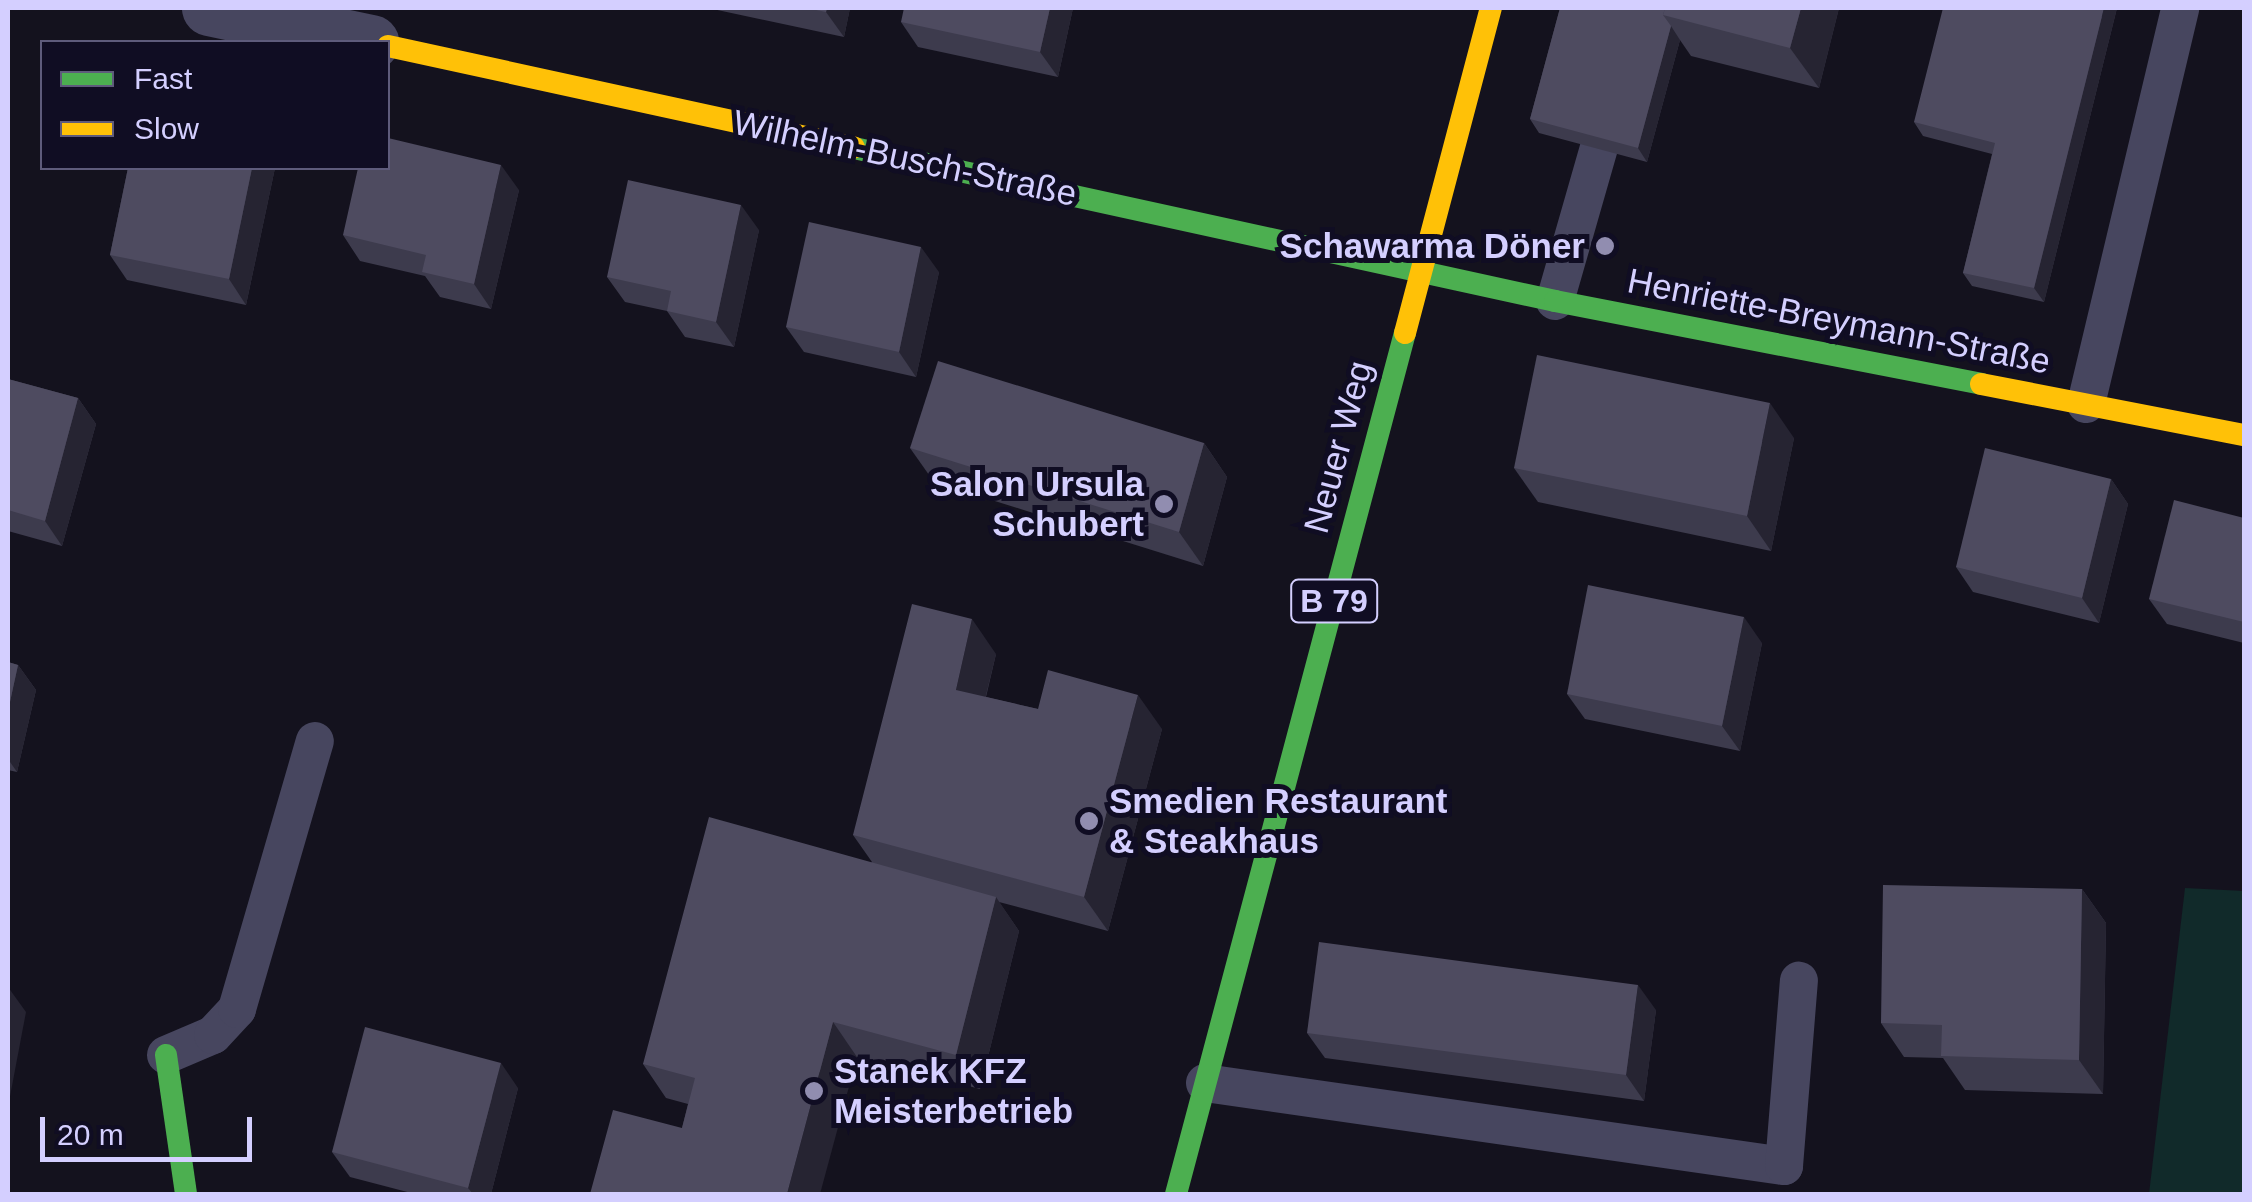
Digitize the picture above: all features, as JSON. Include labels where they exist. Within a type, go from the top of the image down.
[{"type":"street","points":[[209,8],[361,40]]},
{"type":"street","name":"Neuer Weg","points":[[1176,1194],[1492,8]]},
{"type":"street","name":"Wilhelm-Busch-Straße","points":[[390,46],[1422,271]]},
{"type":"street","name":"Henriette-Breymann-Straße","points":[[1422,271],[1555,301],[2244,436]]},
{"type":"street","points":[[166,1055],[186,1194]]},
{"type":"lane","points":[[1555,301],[1638,8]]},
{"type":"lane","points":[[2086,404],[2180,8]]},
{"type":"lane","points":[[166,1055],[213,1035],[237,1009],[314,741]]},
{"type":"lane","points":[[1205,1083],[1784,1166],[1799,982]]},
{"type":"green space","points":[[2185,888],[2244,891],[2244,1194],[2149,1194]]},
{"type":"building","points":[[904,8],[1050,8],[1040,52],[901,22]]},
{"type":"building","points":[[1560,8],[1665,8],[1663,15],[1671,26],[1638,148],[1530,119]]},
{"type":"building","points":[[1665,8],[1801,8],[1790,48],[1663,15]]},
{"type":"building","points":[[1943,8],[2104,8],[2034,288],[1963,273],[1995,143],[1914,122]]},
{"type":"building","points":[[390,138],[501,165],[474,284],[422,272],[426,255],[343,235],[358,170],[390,170]]},
{"type":"building","points":[[128,170],[252,170],[229,279],[110,255]]},
{"type":"building","points":[[628,180],[741,205],[716,322],[667,311],[671,291],[607,277]]},
{"type":"building","points":[[809,222],[921,247],[899,352],[786,327]]},
{"type":"building","points":[[1537,355],[1770,403],[1747,516],[1514,468]]},
{"type":"building","points":[[938,361],[1204,443],[1179,532],[910,448]]},
{"type":"building","points":[[8,379],[78,398],[45,521],[8,510]]},
{"type":"building","points":[[1985,448],[2111,479],[2082,598],[1956,567]]},
{"type":"building","points":[[2174,500],[2244,518],[2244,622],[2149,599]]},
{"type":"building","points":[[1588,585],[1744,617],[1722,726],[1567,694]]},
{"type":"building","points":[[912,604],[972,619],[956,690],[1038,709],[1048,670],[1138,695],[1084,897],[853,835]]},
{"type":"building","points":[[8,662],[18,665],[8,711]]},
{"type":"building","points":[[709,817],[996,897],[956,1055],[833,1022],[787,1194],[590,1194],[613,1110],[682,1128],[695,1078],[643,1064]]},
{"type":"building","points":[[1883,885],[2082,889],[2079,1060],[1941,1056],[1942,1025],[1881,1023]]},
{"type":"building","points":[[1319,942],[1638,985],[1626,1075],[1307,1033]]},
{"type":"building","points":[[365,1027],[501,1063],[468,1188],[332,1152]]},
{"type":"traffic: fast","points":[[854,148],[1555,301],[1981,384]]},
{"type":"traffic: fast","points":[[1176,1194],[1405,333]]},
{"type":"traffic: fast","points":[[166,1055],[186,1194]]},
{"type":"traffic: slow","points":[[1405,333],[1491,8]]},
{"type":"traffic: slow","points":[[390,46],[854,148]]},
{"type":"traffic: slow","points":[[1981,384],[2244,435]]},
{"type":"place","name":"Schawarma Döner","points":[[1605,246]]},
{"type":"place","name":"Salon Ursula Schubert","points":[[1164,504]]},
{"type":"place","name":"Smedien Restaurant & Steakhaus","points":[[1089,821]]},
{"type":"place","name":"Stanek KFZ Meisterbetrieb","points":[[814,1091]]}]
